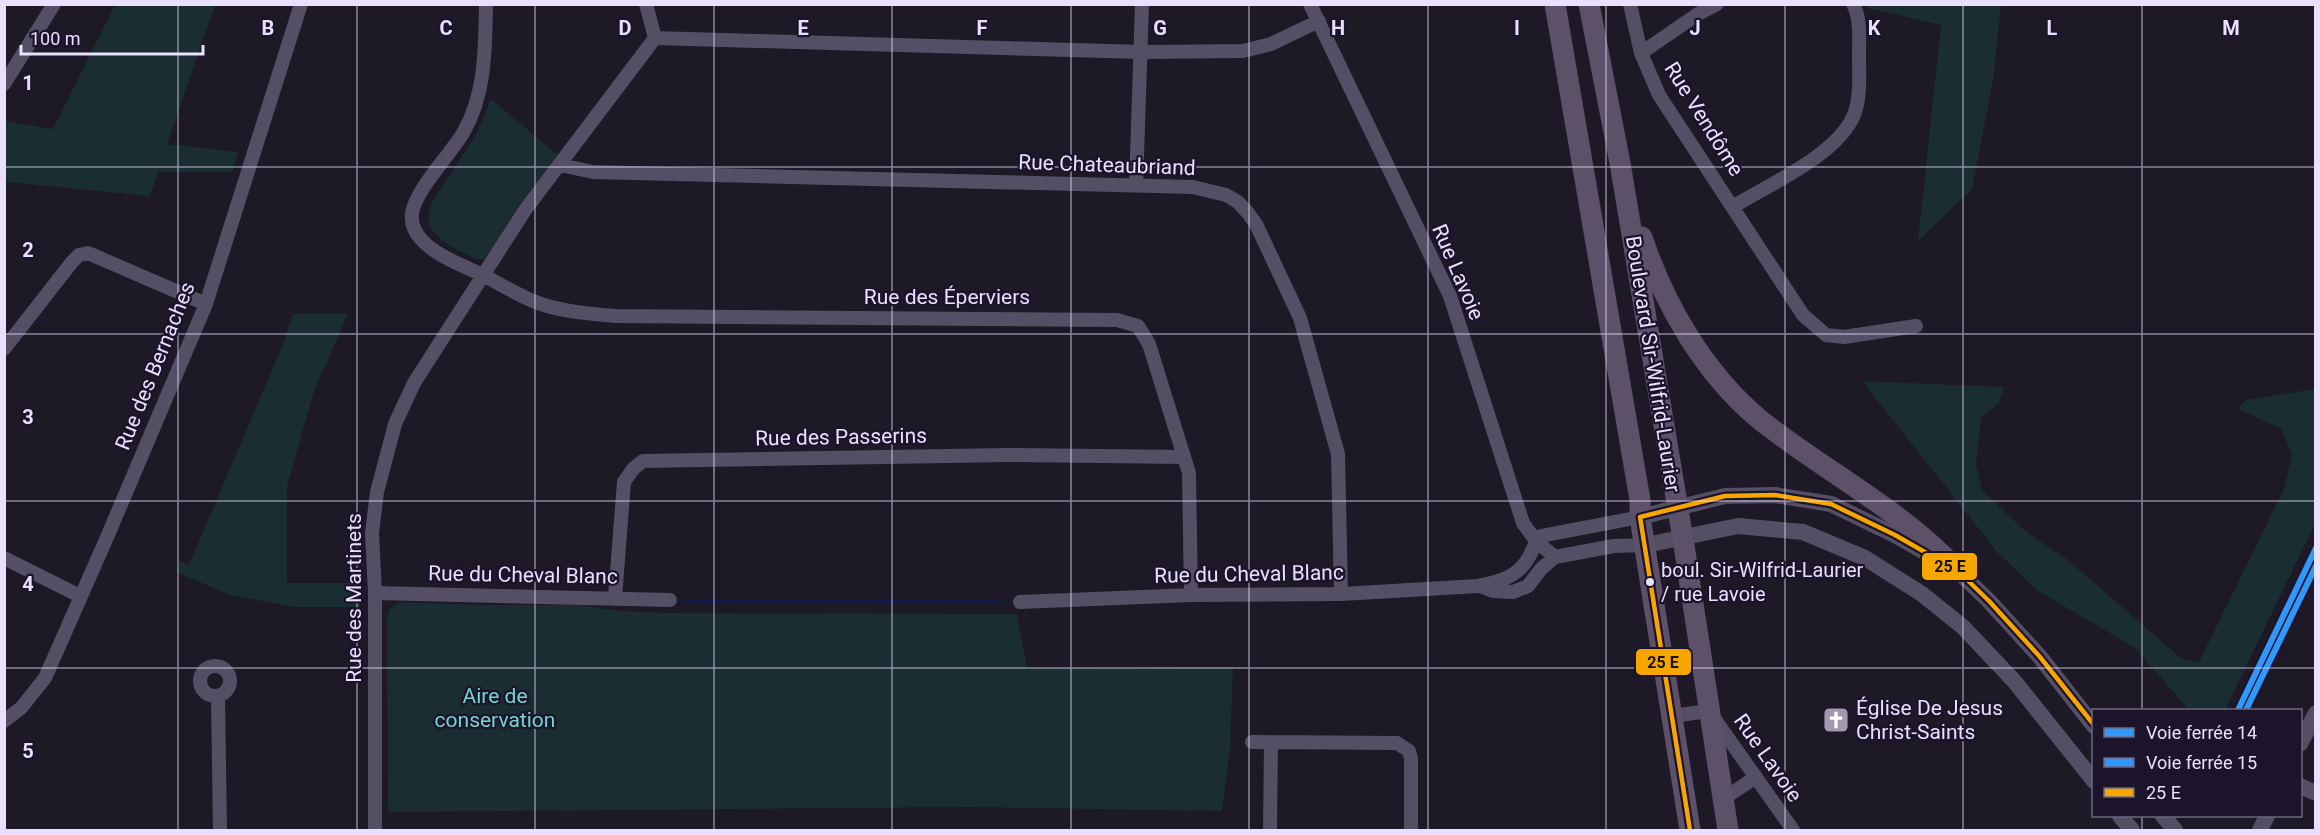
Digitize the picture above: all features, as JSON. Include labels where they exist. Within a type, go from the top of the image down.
[{"type":"main road","name":"Boulevard Sir-Wilfrid-Laurier","points":[[1555,4],[1640,500],[1640,517],[1690,831]]},
{"type":"main road","name":"Boulevard Sir-Wilfrid-Laurier","points":[[1589,4],[1620,163],[1683,539],[1728,831]]},
{"type":"main road","points":[[1620,163],[1658,280],[1672,309],[1728,389],[1757,417],[1794,446],[1908,526],[1939,551],[1958,571]]},
{"type":"street","points":[[4,84],[54,4]]},
{"type":"street","name":"Rue des Bernaches","points":[[4,721],[21,708],[45,678],[206,304],[301,4]]},
{"type":"street","points":[[484,276],[444,257],[421,239],[413,226],[412,214],[417,200],[462,134],[476,103],[483,63],[486,4]]},
{"type":"street","points":[[646,4],[655,38],[1142,52],[1243,51],[1271,44],[1319,21]]},
{"type":"street","points":[[1136,186],[1143,4]]},
{"type":"street","name":"Rue Lavoie","points":[[1310,4],[1450,296],[1523,523],[1536,541],[1555,557]]},
{"type":"street","name":"Rue Vendôme","points":[[1630,4],[1641,52],[1659,95],[1734,206],[1803,315],[1826,335],[1844,337],[1916,326]]},
{"type":"street","name":"Rue Vendôme","points":[[1641,52],[1717,4]]},
{"type":"street","name":"Rue Vendôme","points":[[1734,206],[1823,152],[1841,134],[1854,114],[1859,69],[1857,13],[1853,4]]},
{"type":"street","name":"Rue des Martinets","points":[[375,831],[375,593],[372,533],[376,492],[395,424],[420,374],[525,210],[655,38]]},
{"type":"street","name":"Rue Chateaubriand","points":[[560,165],[593,172],[1193,187],[1211,190],[1238,202],[1256,224],[1300,318],[1338,454],[1341,594]]},
{"type":"street","points":[[4,349],[79,255],[88,253],[206,304]]},
{"type":"street","name":"Rue des Éperviers","points":[[484,276],[541,304],[567,311],[616,316],[1126,321],[1138,326],[1149,344],[1189,473],[1191,595]]},
{"type":"street","name":"Rue des Passerins","points":[[615,598],[624,482],[633,469],[643,461],[1010,455],[1185,457]]},
{"type":"street","points":[[1536,541],[1541,536],[1640,517],[1725,496],[1775,495],[1831,504],[1894,535],[1958,571],[2040,657],[2092,723]]},
{"type":"street","points":[[1555,557],[1614,546],[1646,545],[1683,539],[1738,526],[1803,532],[1865,558],[1922,594],[1963,627],[2015,682],[2092,778]]},
{"type":"street","name":"Rue du Cheval Blanc","points":[[1020,602],[1191,595],[1341,594],[1478,585],[1498,582],[1519,570],[1527,561],[1536,541]]},
{"type":"street","name":"Rue du Cheval Blanc","points":[[1478,585],[1503,593],[1522,590],[1555,557]]},
{"type":"street","points":[[4,558],[80,596]]},
{"type":"street","name":"Rue du Cheval Blanc","points":[[375,593],[670,600]]},
{"type":"street","points":[[218,697],[220,831]]},
{"type":"street","name":"Rue Lavoie","points":[[1672,716],[1709,711],[1793,831]]},
{"type":"street","points":[[2302,742],[2316,713]]},
{"type":"street","points":[[1251,742],[1397,743],[1408,751],[1411,758],[1411,831]]},
{"type":"street","points":[[1270,831],[1271,742]]},
{"type":"street","points":[[1723,799],[1756,777]]},
{"type":"street","points":[[2302,786],[2316,793]]},
{"type":"street","points":[[2121,817],[2132,831]]},
{"type":"street","points":[[2164,817],[2175,831]]},
{"type":"street","points":[[2260,831],[2267,817]]},
{"type":"green space","points":[[115,5],[215,5],[167,144],[238,152],[232,172],[158,172],[150,196],[5,182],[5,121],[53,129]]},
{"type":"green space","points":[[1864,5],[2001,5],[1993,81],[1972,189],[1918,241],[1941,25],[1868,8]]},
{"type":"green space","points":[[491,99],[558,155],[517,208],[486,258],[481,260],[459,251],[437,236],[428,218],[433,200],[477,133]]},
{"type":"green space","points":[[293,314],[348,314],[314,391],[287,487],[287,583],[359,583],[360,607],[295,607],[230,595],[176,572],[180,561],[189,565],[285,339]]},
{"type":"green space","points":[[1862,381],[2004,387],[1999,403],[1981,417],[1976,465],[1982,490],[2025,531],[2068,560],[2182,659],[2199,662],[2284,489],[2292,454],[2281,429],[2238,409],[2246,400],[2315,389],[2315,524],[2225,709],[2188,709],[2134,647],[2038,591],[1998,553]]},
{"type":"green space","name":"Aire de conservation","points":[[400,602],[580,605],[620,611],[667,613],[1017,614],[1027,668],[1233,667],[1230,750],[1222,811],[970,807],[388,812],[387,617],[389,610]]},
{"type":"waterway","points":[[684,601],[1000,602]]},
{"type":"rail line","name":"14","points":[[2238,709],[2316,548]]},
{"type":"rail line","name":"15","points":[[2246,709],[2316,566]]},
{"type":"transit line","points":[[1690,830],[1640,517],[1725,496],[1775,495],[1831,504],[1895,535],[1958,571],[2040,657],[2092,722]]},
{"type":"place","name":"boul. Sir-Wilfrid-Laurier / rue Lavoie","points":[[1650,582]]},
{"type":"place","name":"Église De Jesus Christ-Saints","points":[[1836,720]]}]
